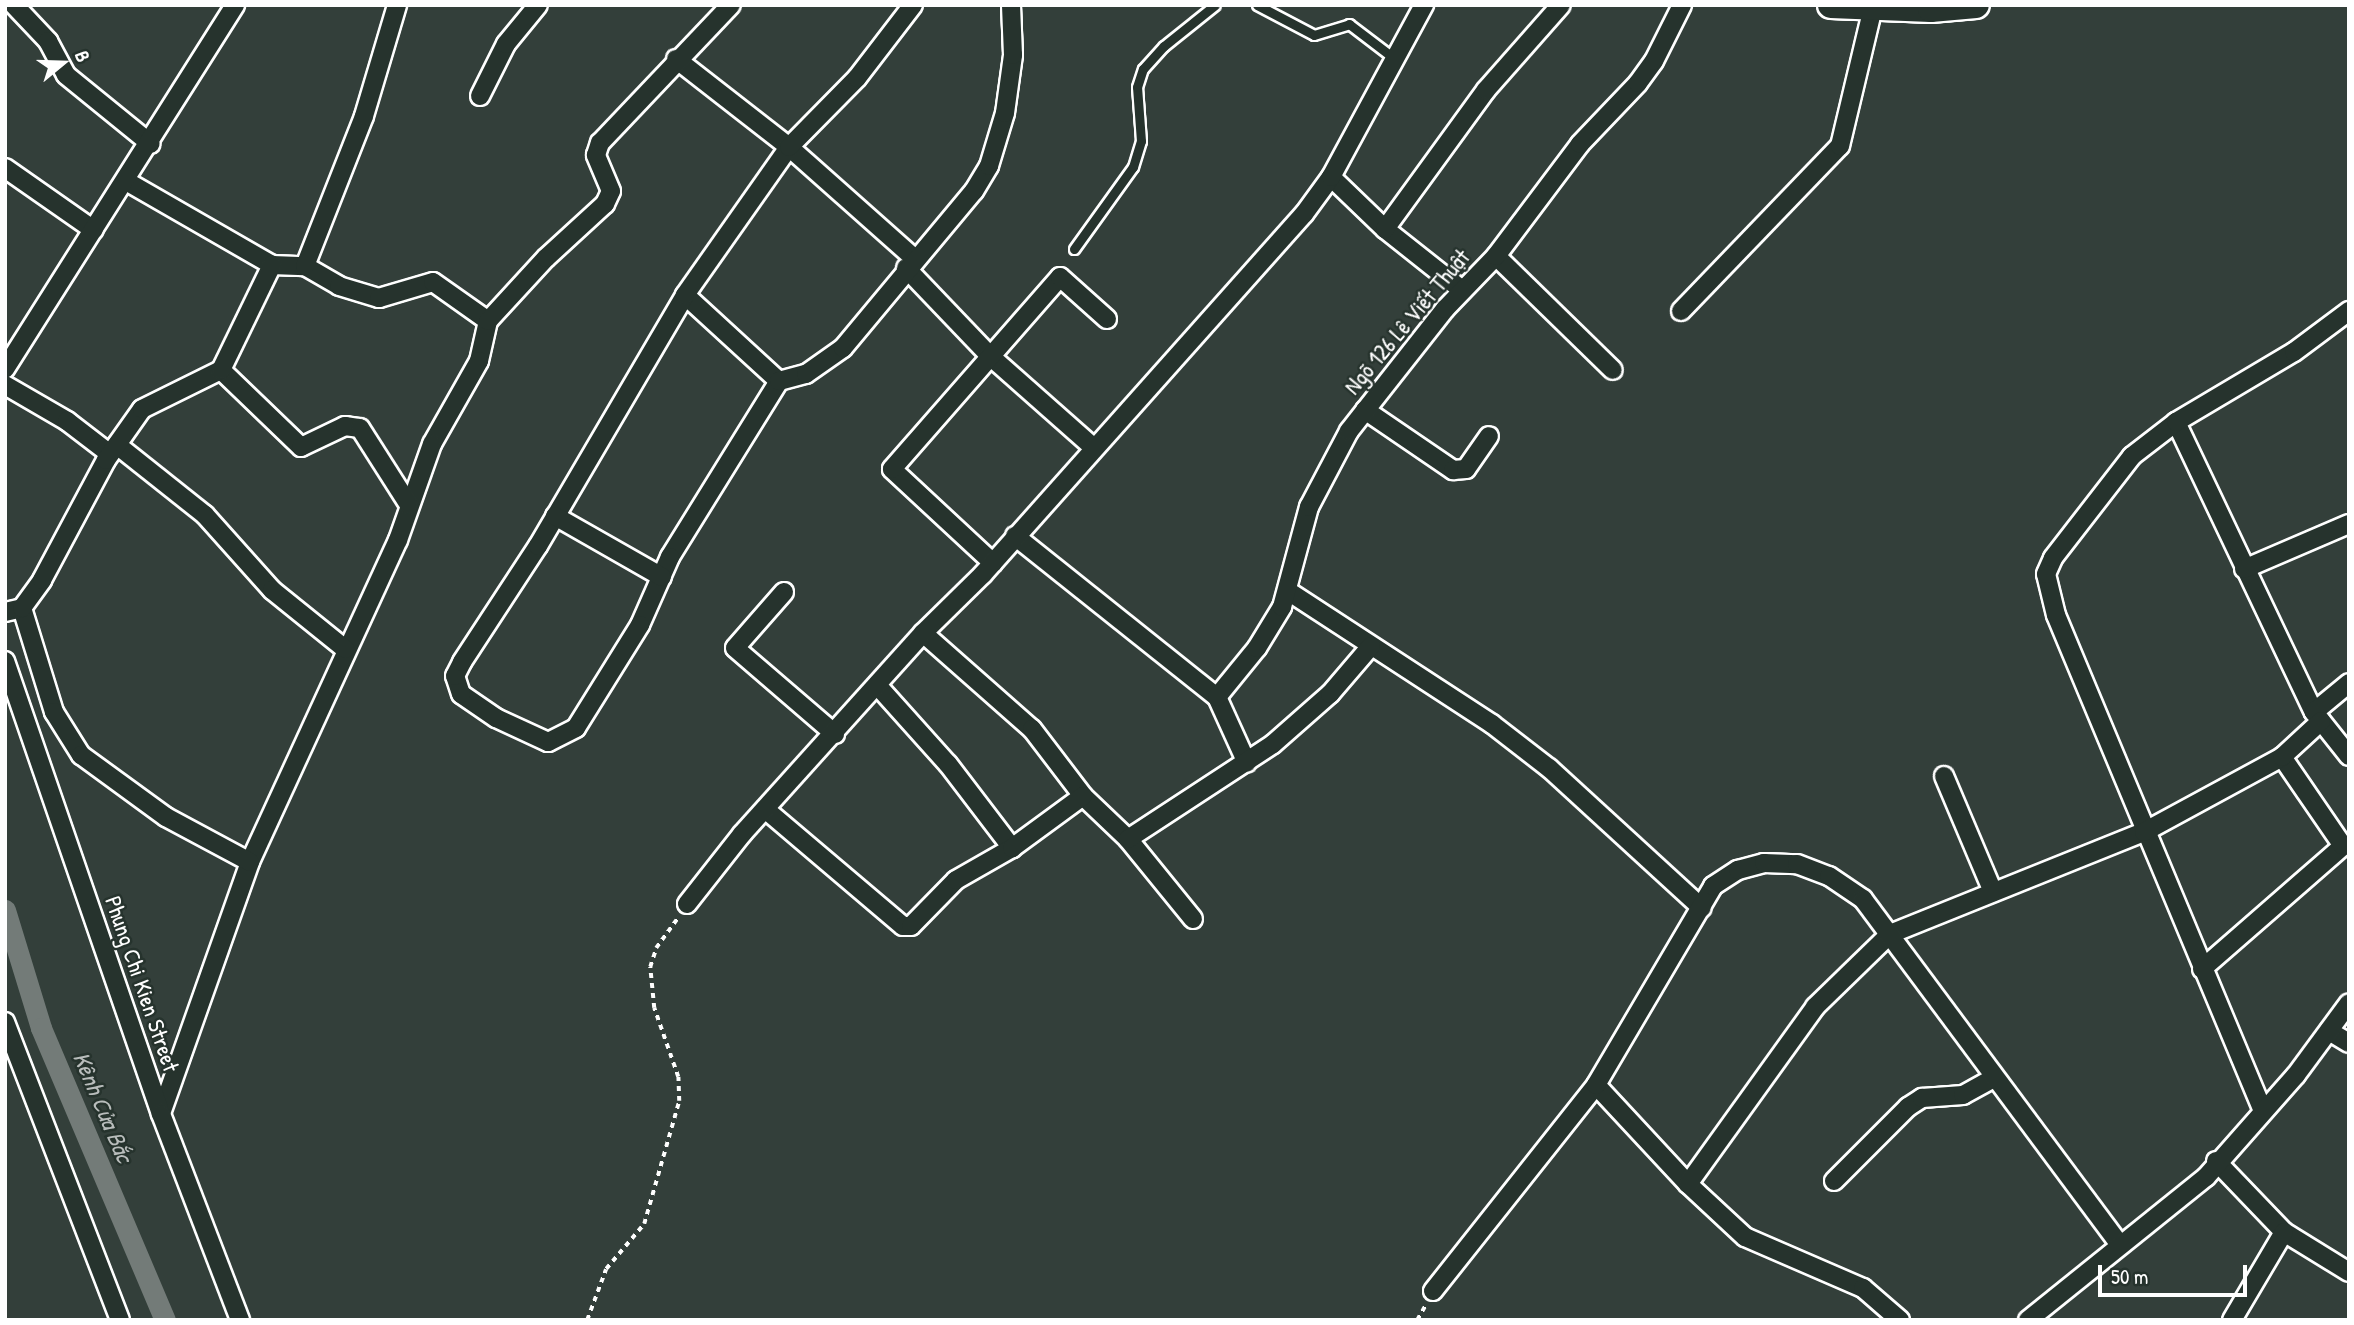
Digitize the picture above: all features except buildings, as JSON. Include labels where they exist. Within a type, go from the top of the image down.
[{"type":"main road","points":[[1831,5],[1873,8],[1976,5]]},
{"type":"street","points":[[14,5],[48,41],[65,75],[151,144]]},
{"type":"street","points":[[5,369],[151,144],[235,5]]},
{"type":"street","points":[[305,266],[364,116],[397,5]]},
{"type":"street","points":[[480,96],[506,44],[538,5]]},
{"type":"street","points":[[161,1114],[250,862],[345,649],[398,540],[432,444],[479,362],[488,321],[610,198],[596,149],[676,58],[731,5]]},
{"type":"street","points":[[913,5],[857,78],[789,147],[684,295],[555,516],[455,676],[461,694],[496,718],[548,742],[569,735],[608,680],[663,577],[670,557],[779,381],[806,374],[844,348],[910,263],[974,191],[989,166],[1005,113],[1013,55],[1012,5]]},
{"type":"street","points":[[687,904],[765,809],[923,633],[993,563],[1304,214],[1331,177],[1424,5]]},
{"type":"street","points":[[1385,229],[1486,89],[1561,5]]},
{"type":"street","name":"Ngõ 126 Lê Viết Thuật","points":[[1217,697],[1257,648],[1288,591],[1309,507],[1365,410],[1462,290],[1496,256],[1580,144],[1654,61],[1682,5]]},
{"type":"street","points":[[1681,311],[1840,146],[1873,8]]},
{"type":"street","points":[[676,58],[789,147],[910,263],[990,356],[1094,448]]},
{"type":"street","points":[[5,168],[93,230]]},
{"type":"street","points":[[1331,177],[1385,229],[1462,290]]},
{"type":"street","points":[[126,181],[272,265],[305,266],[339,286],[379,298],[425,281],[433,282],[488,321]]},
{"type":"street","points":[[1496,256],[1613,370]]},
{"type":"street","points":[[250,862],[166,817],[81,755],[54,712],[13,610],[58,556],[113,449],[142,409],[221,370],[272,265]]},
{"type":"street","points":[[993,563],[892,469],[1060,277],[1107,319]]},
{"type":"street","points":[[684,295],[779,381]]},
{"type":"street","points":[[2263,1111],[2144,832],[2045,584],[2053,558],[2132,456],[2176,422],[2294,352],[2349,311]]},
{"type":"street","points":[[221,370],[302,447],[345,426],[360,428],[409,505]]},
{"type":"street","points":[[5,385],[113,449],[188,500],[272,590],[345,649]]},
{"type":"street","points":[[1365,410],[1452,470],[1466,469],[1489,436]]},
{"type":"street","points":[[2176,422],[2244,569],[2317,716],[2349,757]]},
{"type":"street","points":[[555,516],[663,577]]},
{"type":"street","points":[[2244,569],[2349,524]]},
{"type":"street","points":[[1015,536],[1217,697],[1247,763]]},
{"type":"street","points":[[1288,591],[1371,646],[1424,676],[1549,768],[1702,908]]},
{"type":"street","points":[[784,592],[735,648],[835,734]]},
{"type":"street","points":[[923,633],[1032,729],[1083,796],[1128,839],[1193,919]]},
{"type":"street","points":[[1128,839],[1247,763],[1312,711],[1371,646]]},
{"type":"street","name":"Phung Chi Kien Street","points":[[5,661],[161,1114],[240,1320]]},
{"type":"street","points":[[1688,1184],[1815,1007],[1890,934],[2144,832],[2281,757],[2349,683]]},
{"type":"street","points":[[877,685],[948,764],[1012,848]]},
{"type":"street","points":[[2202,968],[2343,846],[2281,757]]},
{"type":"street","points":[[1944,776],[1993,892]]},
{"type":"street","points":[[765,809],[902,926],[911,926],[956,880],[1012,848],[1083,796]]},
{"type":"street","points":[[1433,1291],[1596,1085],[1713,886],[1738,870],[1764,863],[1797,864],[1829,876],[1863,900],[2120,1245]]},
{"type":"street","points":[[2028,1320],[2206,1177],[2216,1161],[2263,1111],[2349,1003]]},
{"type":"street","points":[[5,1022],[120,1320]]},
{"type":"street","points":[[2329,1031],[2349,1042]]},
{"type":"street","points":[[1834,1181],[1908,1107],[1922,1098],[1963,1096],[1994,1078]]},
{"type":"street","points":[[1596,1085],[1688,1184],[1745,1237],[1863,1288],[1900,1320]]},
{"type":"street","points":[[2216,1161],[2284,1233],[2349,1272]]},
{"type":"street","points":[[2232,1320],[2284,1233]]},
{"type":"lane","points":[[1074,249],[1133,167],[1141,141],[1137,87],[1143,69],[1164,46],[1214,5]]},
{"type":"lane","points":[[1257,5],[1314,35],[1349,24],[1395,59]]},
{"type":"path","points":[[587,1320],[606,1269],[644,1224],[679,1101],[678,1077],[654,1008],[650,967],[656,948],[687,904]]},
{"type":"waterway","name":"Kênh Cửa Bắc","points":[[5,910],[41,1028],[165,1320]]}]
